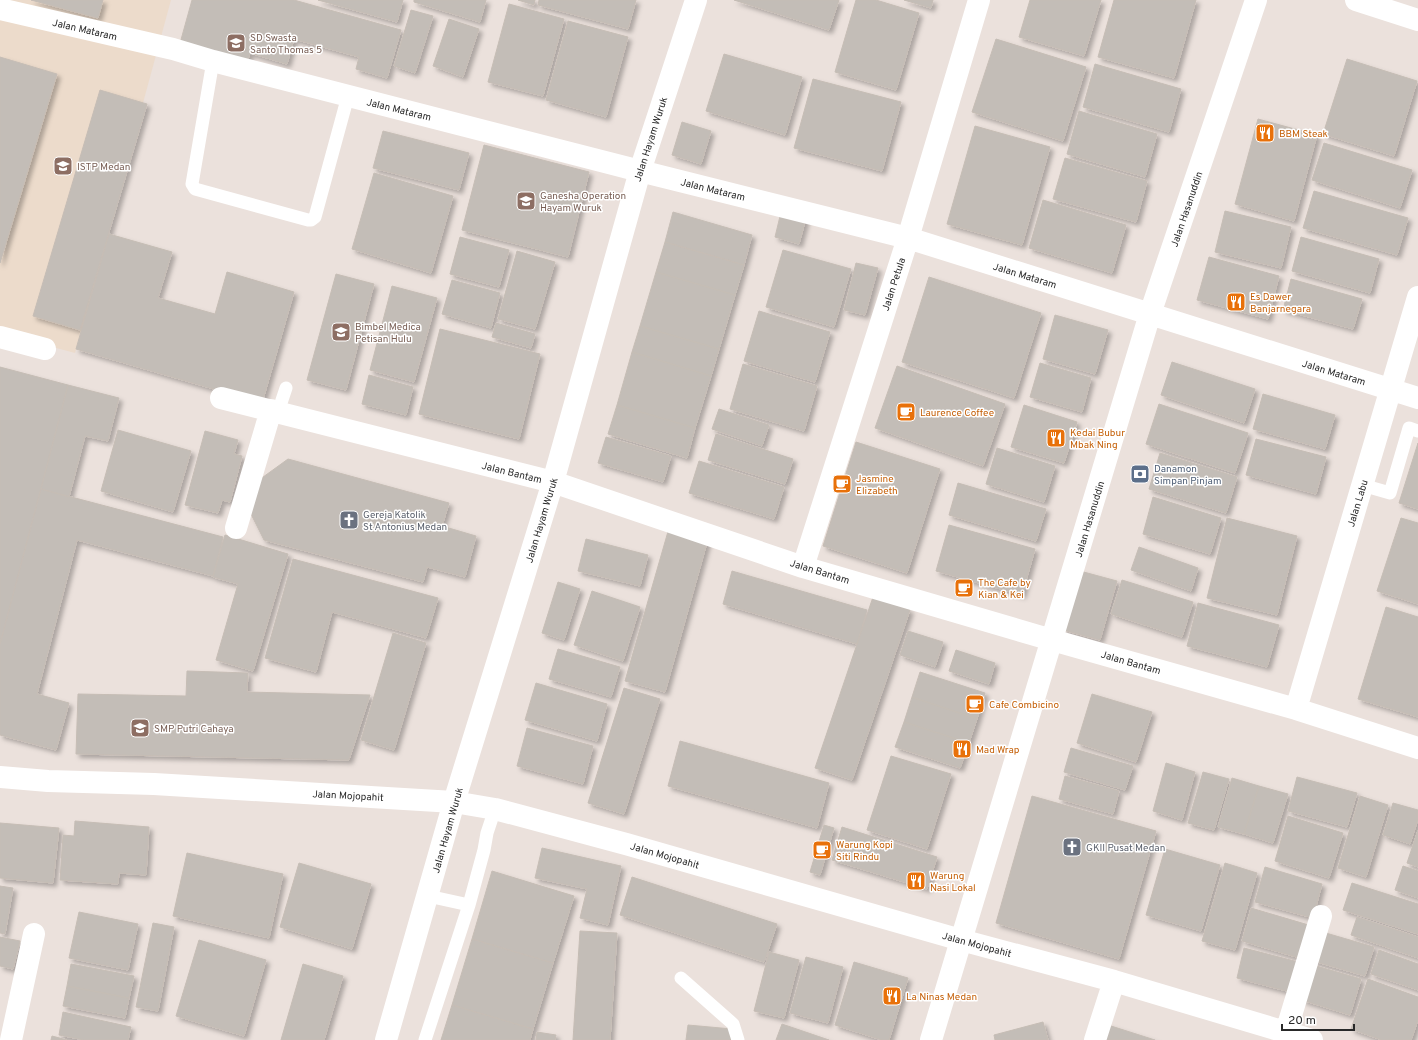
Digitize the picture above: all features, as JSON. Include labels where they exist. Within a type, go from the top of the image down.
[{"type":"street","name":"Jalan Hayam Wuruk","points":[[386,1040],[454,802],[553,482],[640,171],[696,0]]},
{"type":"street","name":"Jalan Petula","points":[[804,567],[908,238],[979,0]]},
{"type":"street","name":"Jalan Hasanuddin","points":[[931,1040],[1150,314],[1256,0]]},
{"type":"street","points":[[1356,0],[1418,20]]},
{"type":"street","name":"Jalan Mataram","points":[[2,6],[640,171],[908,238],[1418,398]]},
{"type":"street","name":"Jalan Labu","points":[[1296,709],[1418,297]]},
{"type":"street","points":[[0,336],[45,349]]},
{"type":"street","name":"Jalan Bantam","points":[[221,398],[553,482],[804,567],[1052,640],[1296,709],[1418,748]]},
{"type":"street","points":[[236,528],[275,411]]},
{"type":"street","name":"Jalan Mojopahit","points":[[0,777],[154,784],[454,802],[495,809],[626,844],[961,940],[1114,981],[1289,1035],[1312,1040]]},
{"type":"street","points":[[1289,1035],[1321,916]]},
{"type":"street","points":[[11,1040],[34,934]]},
{"type":"street","points":[[1095,1040],[1114,981]]},
{"type":"lane","points":[[213,61],[192,184],[195,189],[308,220],[315,217],[348,96]]},
{"type":"lane","points":[[275,411],[286,388]]},
{"type":"lane","points":[[1362,485],[1390,493],[1409,428],[1418,431]]},
{"type":"lane","points":[[425,1040],[469,905],[484,850],[487,833],[495,809]]},
{"type":"lane","points":[[428,896],[469,905]]},
{"type":"lane","points":[[681,978],[733,1024],[738,1040]]},
{"type":"shaded area","name":"ISTP Medan","points":[[0,0],[171,0],[75,353],[0,333]]},
{"type":"building","points":[[31,0],[103,0],[98,18]]},
{"type":"building","name":"SD Swasta Santo Thomas 5","points":[[192,0],[294,0],[401,30],[387,78],[356,69],[359,57],[294,39],[287,64],[250,53],[246,66],[179,47]]},
{"type":"building","points":[[318,0],[403,0],[397,22]]},
{"type":"building","points":[[414,0],[486,0],[480,22],[414,2]]},
{"type":"building","points":[[518,0],[535,0],[534,5]]},
{"type":"building","points":[[539,0],[636,0],[628,29],[538,5]]},
{"type":"building","points":[[734,0],[839,0],[829,30]]},
{"type":"building","points":[[856,0],[876,0],[919,13],[896,90],[835,72]]},
{"type":"building","points":[[904,0],[933,0],[931,8]]},
{"type":"building","points":[[1030,0],[1101,0],[1084,56],[1019,37]]},
{"type":"building","points":[[1114,0],[1196,0],[1174,78],[1098,57]]},
{"type":"building","points":[[509,4],[564,19],[543,96],[488,82]]},
{"type":"building","points":[[411,10],[433,16],[415,73],[394,66]]},
{"type":"building","points":[[449,19],[479,29],[463,77],[433,66]]},
{"type":"building","points":[[568,21],[628,37],[606,117],[546,100]]},
{"type":"building","points":[[996,39],[1086,67],[1063,141],[972,112]]},
{"type":"building","points":[[724,54],[802,77],[785,135],[706,111]]},
{"type":"building","points":[[0,57],[57,74],[0,263]]},
{"type":"building","points":[[1347,59],[1417,81],[1394,156],[1323,134]]},
{"type":"building","points":[[1095,64],[1181,89],[1169,132],[1083,107]]},
{"type":"building","points":[[813,79],[901,102],[882,171],[794,148]]},
{"type":"building","points":[[100,90],[147,104],[80,330],[33,316]]},
{"type":"building","points":[[1079,111],[1157,134],[1145,177],[1067,154]]},
{"type":"building","points":[[1258,119],[1317,135],[1294,221],[1235,204]]},
{"type":"building","points":[[682,122],[711,131],[701,164],[672,155]]},
{"type":"building","points":[[975,126],[1050,147],[1022,245],[947,224]]},
{"type":"building","points":[[383,131],[469,153],[459,190],[373,168]]},
{"type":"building","points":[[1324,143],[1412,170],[1400,208],[1312,180]]},
{"type":"building","name":"Ganesha Operation Hayam Wuruk","points":[[484,145],[589,172],[568,257],[462,230]]},
{"type":"building","points":[[1065,158],[1147,181],[1136,222],[1053,199]]},
{"type":"building","points":[[374,173],[453,196],[431,273],[352,249]]},
{"type":"building","points":[[1314,191],[1408,218],[1397,255],[1303,228]]},
{"type":"building","points":[[1043,200],[1126,225],[1112,273],[1029,248]]},
{"type":"building","points":[[1225,211],[1291,227],[1281,268],[1215,252]]},
{"type":"building","points":[[673,212],[752,235],[744,265],[665,242]]},
{"type":"building","points":[[781,212],[806,218],[799,244],[775,237]]},
{"type":"building","points":[[109,234],[172,252],[158,298],[215,314],[227,272],[294,292],[262,403],[76,349]]},
{"type":"building","points":[[460,237],[509,250],[499,287],[450,274]]},
{"type":"building","points":[[1301,237],[1379,259],[1370,293],[1292,271]]},
{"type":"building","points":[[665,242],[744,265],[735,295],[656,272]]},
{"type":"building","points":[[783,250],[851,269],[834,327],[766,307]]},
{"type":"building","points":[[517,251],[555,262],[535,329],[498,319]]},
{"type":"building","points":[[1209,257],[1279,276],[1268,319],[1197,300]]},
{"type":"building","points":[[856,263],[878,268],[865,315],[844,310]]},
{"type":"building","points":[[656,272],[735,295],[719,349],[640,326]]},
{"type":"building","name":"Bimbel Medica Petisan Hulu","points":[[336,274],[374,284],[346,390],[307,380]]},
{"type":"building","points":[[929,277],[1041,313],[1014,398],[902,362]]},
{"type":"building","points":[[1291,279],[1362,299],[1353,329],[1283,310]]},
{"type":"building","points":[[452,280],[500,293],[491,328],[442,314]]},
{"type":"building","points":[[392,286],[437,298],[414,382],[370,370]]},
{"type":"building","points":[[759,311],[830,332],[815,382],[744,361]]},
{"type":"building","points":[[1055,315],[1108,330],[1095,374],[1043,359]]},
{"type":"building","points":[[496,323],[535,334],[531,348],[492,337]]},
{"type":"building","points":[[640,326],[719,349],[711,376],[632,352]]},
{"type":"building","points":[[440,329],[540,354],[519,439],[419,414]]},
{"type":"building","points":[[632,352],[711,376],[695,428],[617,405]]},
{"type":"building","points":[[1172,362],[1255,389],[1244,423],[1161,395]]},
{"type":"building","points":[[1040,363],[1091,378],[1082,412],[1030,397]]},
{"type":"building","points":[[743,364],[817,386],[804,431],[730,409]]},
{"type":"building","points":[[897,366],[1005,404],[983,466],[875,428]]},
{"type":"building","points":[[0,367],[68,385],[0,644]]},
{"type":"building","points":[[369,375],[413,387],[406,415],[362,404]]},
{"type":"building","points":[[68,385],[119,398],[108,441],[85,436],[69,497],[41,489]]},
{"type":"building","points":[[1263,394],[1335,415],[1325,449],[1253,429]]},
{"type":"building","points":[[1159,404],[1248,433],[1235,473],[1146,444]]},
{"type":"building","points":[[617,405],[695,428],[687,458],[608,434]]},
{"type":"building","points":[[1024,405],[1077,422],[1064,463],[1011,447]]},
{"type":"building","points":[[719,409],[769,425],[762,446],[712,429]]},
{"type":"building","points":[[118,430],[191,451],[173,512],[101,491]]},
{"type":"building","points":[[205,431],[238,440],[234,454],[242,456],[230,502],[222,500],[218,513],[185,505]]},
{"type":"building","points":[[716,434],[793,459],[785,484],[708,460]]},
{"type":"building","points":[[606,437],[671,456],[663,482],[598,463]]},
{"type":"building","points":[[1256,439],[1326,457],[1316,494],[1246,475]]},
{"type":"building","points":[[856,442],[940,469],[907,573],[823,546]]},
{"type":"building","points":[[1418,443],[1418,509],[1399,503]]},
{"type":"building","points":[[997,448],[1055,466],[1044,502],[986,484]]},
{"type":"building","points":[[1160,453],[1237,477],[1226,513],[1149,489]]},
{"type":"building","name":"Gereja Katolik St Antonius Medan","points":[[288,459],[449,503],[442,526],[476,536],[465,577],[427,567],[423,582],[264,540],[251,514],[259,480]]},
{"type":"building","points":[[699,461],[784,487],[774,519],[689,493]]},
{"type":"building","points":[[958,483],[1046,509],[1036,541],[949,515]]},
{"type":"building","points":[[41,489],[223,537],[213,576],[77,540],[37,694],[69,703],[56,750],[0,735],[0,644]]},
{"type":"building","points":[[1153,497],[1221,518],[1210,554],[1143,534]]},
{"type":"building","points":[[1227,518],[1297,536],[1277,615],[1207,598]]},
{"type":"building","points":[[1401,518],[1418,523],[1418,604],[1377,591]]},
{"type":"building","points":[[949,525],[1035,549],[1022,595],[936,571]]},
{"type":"building","points":[[669,528],[708,539],[665,692],[625,681]]},
{"type":"building","points":[[225,535],[288,554],[253,671],[216,660],[238,584],[213,577]]},
{"type":"building","points":[[586,539],[648,555],[640,586],[578,571]]},
{"type":"building","points":[[1139,547],[1198,568],[1191,591],[1131,570]]},
{"type":"building","points":[[293,559],[438,598],[426,638],[332,612],[316,672],[265,658]]},
{"type":"building","points":[[732,571],[867,610],[857,644],[723,604]]},
{"type":"building","points":[[1080,571],[1117,581],[1100,640],[1063,630]]},
{"type":"building","points":[[1122,580],[1193,602],[1182,637],[1111,614]]},
{"type":"building","points":[[558,582],[580,589],[564,640],[542,633]]},
{"type":"building","points":[[592,591],[640,607],[623,661],[574,645]]},
{"type":"building","points":[[873,597],[910,610],[852,780],[815,768]]},
{"type":"building","points":[[1198,603],[1279,625],[1267,667],[1187,646]]},
{"type":"building","points":[[1386,607],[1418,617],[1418,717],[1358,699]]},
{"type":"building","points":[[908,631],[943,642],[935,667],[900,655]]},
{"type":"building","points":[[393,633],[426,643],[394,750],[361,740]]},
{"type":"building","points":[[558,649],[620,667],[611,697],[549,679]]},
{"type":"building","points":[[956,650],[995,663],[989,684],[949,671]]},
{"type":"building","points":[[187,671],[248,673],[247,692],[370,695],[349,760],[76,754],[78,694],[186,696]]},
{"type":"building","points":[[920,672],[985,693],[977,719],[912,697]]},
{"type":"building","points":[[536,683],[607,704],[597,741],[525,720]]},
{"type":"building","points":[[624,688],[660,699],[624,814],[588,803]]},
{"type":"building","points":[[1092,694],[1152,712],[1136,762],[1077,743]]},
{"type":"building","points":[[912,697],[977,719],[969,743],[904,722]]},
{"type":"building","points":[[904,722],[969,743],[960,768],[895,747]]},
{"type":"building","points":[[527,728],[593,746],[583,784],[517,766]]},
{"type":"building","points":[[680,741],[829,783],[817,828],[668,786]]},
{"type":"building","points":[[1071,748],[1133,766],[1125,790],[1064,772]]},
{"type":"building","points":[[891,756],[951,774],[927,849],[867,830]]},
{"type":"building","points":[[1166,763],[1195,772],[1182,820],[1153,811]]},
{"type":"building","points":[[1203,772],[1229,779],[1214,830],[1188,823]]},
{"type":"building","points":[[1065,776],[1119,791],[1113,814],[1059,799]]},
{"type":"building","points":[[1297,777],[1357,793],[1347,827],[1288,811]]},
{"type":"building","points":[[1232,778],[1259,786],[1244,834],[1218,827]]},
{"type":"building","points":[[1259,786],[1288,794],[1273,843],[1244,834]]},
{"type":"building","points":[[1032,796],[1156,831],[1119,959],[996,923]]},
{"type":"building","points":[[1360,796],[1388,805],[1366,877],[1338,868]]},
{"type":"building","points":[[1393,803],[1418,810],[1418,819],[1410,844],[1383,835]]},
{"type":"building","points":[[1288,816],[1343,833],[1329,878],[1275,861]]},
{"type":"building","points":[[75,821],[149,827],[146,875],[119,873],[118,884],[60,880],[63,835],[74,836]]},
{"type":"building","points":[[0,823],[59,828],[53,883],[0,878]]},
{"type":"building","name":"Warung Kopi Siti Rindu","points":[[824,825],[834,828],[820,875],[810,872]]},
{"type":"building","points":[[842,827],[937,857],[927,889],[832,860]]},
{"type":"building","points":[[1418,830],[1418,867],[1407,863]]},
{"type":"building","points":[[542,848],[621,866],[608,925],[580,918],[587,889],[535,878]]},
{"type":"building","points":[[1165,849],[1220,865],[1201,931],[1146,915]]},
{"type":"building","points":[[187,853],[283,874],[269,938],[173,916]]},
{"type":"building","points":[[299,863],[371,884],[352,949],[280,927]]},
{"type":"building","points":[[1225,863],[1257,873],[1235,950],[1202,941]]},
{"type":"building","points":[[1403,866],[1418,871],[1418,898],[1395,890]]},
{"type":"building","points":[[1265,867],[1322,884],[1313,918],[1255,902]]},
{"type":"building","points":[[492,871],[574,896],[553,963],[472,939]]},
{"type":"building","points":[[632,877],[777,924],[764,962],[620,915]]},
{"type":"building","points":[[1352,883],[1418,904],[1418,934],[1343,910]]},
{"type":"building","points":[[0,886],[13,888],[5,934],[0,933]]},
{"type":"building","points":[[1251,908],[1312,926],[1303,959],[1242,941]]},
{"type":"building","points":[[79,912],[138,924],[128,970],[69,958]]},
{"type":"building","points":[[1357,917],[1418,937],[1418,958],[1351,935]]},
{"type":"building","points":[[153,923],[174,927],[158,1011],[136,1007]]},
{"type":"building","points":[[580,931],[617,933],[610,1040],[573,1040]]},
{"type":"building","points":[[1319,931],[1374,947],[1365,976],[1310,960]]},
{"type":"building","points":[[0,937],[20,941],[13,969],[0,966]]},
{"type":"building","points":[[472,939],[553,963],[533,1029],[452,1005]]},
{"type":"building","points":[[199,940],[266,960],[244,1036],[176,1016]]},
{"type":"building","points":[[1244,948],[1302,963],[1294,993],[1237,978]]},
{"type":"building","points":[[1379,950],[1418,964],[1418,990],[1371,974]]},
{"type":"building","points":[[769,952],[799,960],[784,1018],[754,1011]]},
{"type":"building","points":[[806,957],[843,967],[828,1023],[790,1013]]},
{"type":"building","points":[[854,962],[908,978],[889,1040],[882,1040],[835,1025]]},
{"type":"building","points":[[71,964],[134,976],[129,998],[67,986]]},
{"type":"building","points":[[303,964],[343,976],[324,1040],[281,1040]]},
{"type":"building","points":[[1313,965],[1361,979],[1350,1015],[1302,1000]]},
{"type":"building","points":[[1368,979],[1418,997],[1418,1020],[1411,1040],[1382,1040],[1351,1029]]},
{"type":"building","points":[[67,986],[129,998],[125,1018],[63,1006]]},
{"type":"building","points":[[452,1005],[533,1029],[530,1040],[441,1040]]},
{"type":"building","points":[[63,1012],[131,1027],[128,1040],[84,1040],[59,1035]]},
{"type":"building","points":[[1043,1022],[1048,1040],[995,1040],[994,1035]]},
{"type":"building","points":[[782,1024],[829,1040],[776,1040]]},
{"type":"building","points":[[688,1025],[732,1029],[731,1040],[686,1040]]},
{"type":"building","points":[[1108,1025],[1155,1040],[1103,1040]]},
{"type":"building","points":[[537,1032],[556,1035],[555,1040],[536,1040]]},
{"type":"building","points":[[52,1036],[67,1040],[51,1040]]},
{"type":"place","name":"SD Swasta Santo Thomas 5","points":[[236,43]]},
{"type":"place","name":"BBM Steak","points":[[1265,133]]},
{"type":"place","name":"ISTP Medan","points":[[63,166]]},
{"type":"place","name":"Ganesha Operation Hayam Wuruk","points":[[526,201]]},
{"type":"place","name":"Es Dawer Banjarnegara","points":[[1236,302]]},
{"type":"place","name":"Bimbel Medica Petisan Hulu","points":[[341,332]]},
{"type":"place","name":"Laurence Coffee","points":[[906,412]]},
{"type":"place","name":"Kedai Bubur Mbak Ning","points":[[1056,438]]},
{"type":"place","name":"Danamon Simpan Pinjam","points":[[1140,474]]},
{"type":"place","name":"Jasmine Elizabeth","points":[[842,484]]},
{"type":"place","name":"Gereja Katolik St Antonius Medan","points":[[349,520]]},
{"type":"place","name":"The Cafe by Kian & Kei","points":[[964,588]]},
{"type":"place","name":"Cafe Combicino","points":[[975,704]]},
{"type":"place","name":"SMP Putri Cahaya","points":[[140,728]]},
{"type":"place","name":"Mad Wrap","points":[[962,749]]},
{"type":"place","name":"GKII Pusat Medan","points":[[1072,847]]},
{"type":"place","name":"Warung Kopi Siti Rindu","points":[[822,850]]},
{"type":"place","name":"Warung Nasi Lokal","points":[[916,881]]},
{"type":"place","name":"La Ninas Medan","points":[[892,996]]}]
